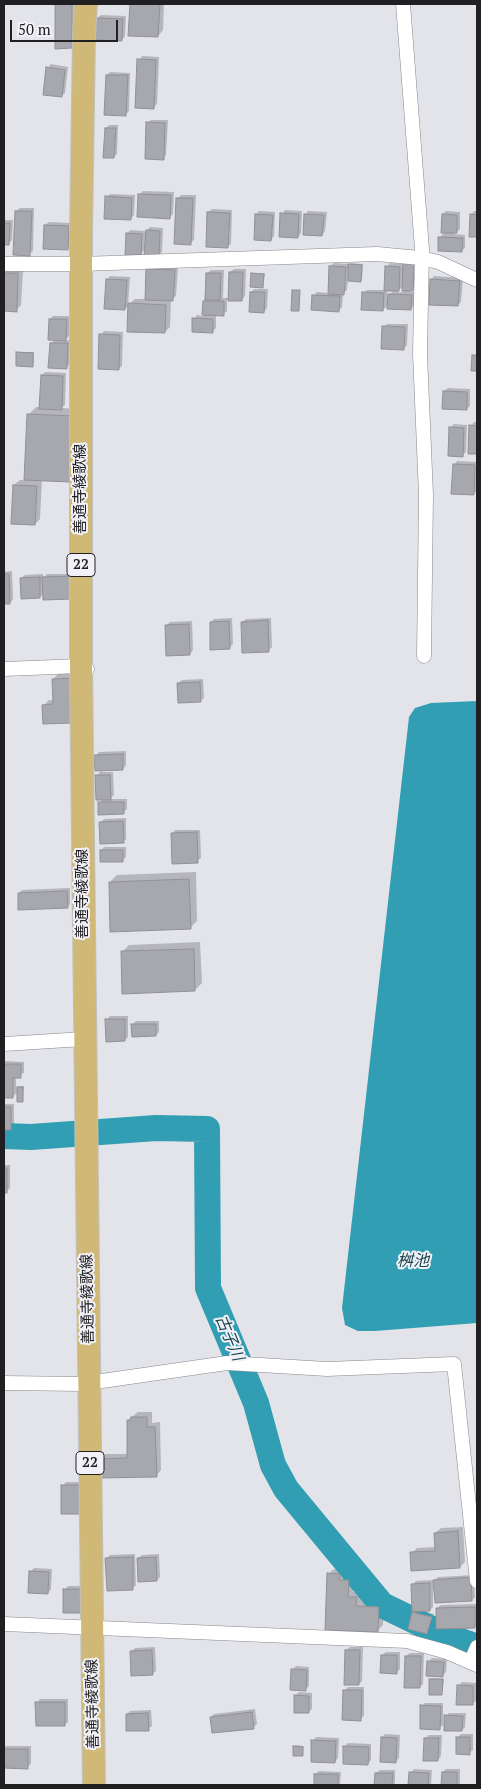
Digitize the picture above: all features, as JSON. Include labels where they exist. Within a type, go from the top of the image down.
[{"type":"main road","name":"善通寺綾歌線","points":[[86,4],[81,264],[86,668],[84,1039],[94,1785]]},
{"type":"street","points":[[403,4],[421,217],[420,354],[426,495],[424,656]]},
{"type":"street","points":[[4,264],[81,264],[376,254],[420,258],[456,269],[477,280]]},
{"type":"street","points":[[4,669],[86,668]]},
{"type":"street","points":[[4,1044],[84,1039]]},
{"type":"street","points":[[4,1383],[31,1385],[90,1383],[227,1363],[327,1370],[454,1364],[472,1468],[477,1581]]},
{"type":"street","points":[[4,1624],[407,1641],[474,1663],[477,1647]]},
{"type":"water","name":"桝池","points":[[477,701],[477,1323],[358,1331],[345,1325],[342,1308],[409,717],[415,708],[431,703]]},
{"type":"building","points":[[55,4],[72,4],[72,48],[55,49]]},
{"type":"building","points":[[130,4],[160,4],[158,37],[128,36]]},
{"type":"building","points":[[96,18],[123,19],[122,41],[95,40]]},
{"type":"building","points":[[137,59],[156,60],[154,109],[135,108]]},
{"type":"building","points":[[46,67],[65,70],[62,97],[43,95]]},
{"type":"building","points":[[106,75],[128,75],[126,116],[104,115]]},
{"type":"building","points":[[146,122],[165,123],[164,160],[145,159]]},
{"type":"building","points":[[105,128],[116,128],[114,158],[103,158]]},
{"type":"building","points":[[138,194],[171,195],[170,219],[137,217]]},
{"type":"building","points":[[105,196],[132,198],[131,220],[104,219]]},
{"type":"building","points":[[176,198],[193,198],[191,245],[174,244]]},
{"type":"building","points":[[15,211],[32,211],[30,256],[13,255]]},
{"type":"building","points":[[207,212],[230,213],[228,248],[206,247]]},
{"type":"building","points":[[280,213],[299,214],[298,238],[279,237]]},
{"type":"building","points":[[255,214],[273,215],[271,241],[254,240]]},
{"type":"building","points":[[304,214],[324,215],[322,236],[303,235]]},
{"type":"building","points":[[442,214],[457,215],[457,233],[441,233]]},
{"type":"building","points":[[470,214],[477,215],[477,237],[469,237]]},
{"type":"building","points":[[4,223],[10,223],[9,245],[4,245]]},
{"type":"building","points":[[44,225],[69,226],[68,250],[43,249]]},
{"type":"building","points":[[146,230],[160,231],[159,257],[144,257]]},
{"type":"building","points":[[126,233],[142,234],[141,255],[125,255]]},
{"type":"building","points":[[438,237],[463,238],[462,252],[438,251]]},
{"type":"building","points":[[403,263],[414,264],[413,291],[402,291]]},
{"type":"building","points":[[348,264],[362,265],[361,282],[348,281]]},
{"type":"building","points":[[329,266],[346,267],[344,295],[328,294]]},
{"type":"building","points":[[385,266],[400,267],[399,291],[384,291]]},
{"type":"building","points":[[146,269],[175,270],[173,301],[145,300]]},
{"type":"building","points":[[229,272],[243,272],[242,301],[228,301]]},
{"type":"building","points":[[4,273],[18,273],[17,312],[4,311]]},
{"type":"building","points":[[206,273],[221,273],[220,300],[205,300]]},
{"type":"building","points":[[251,273],[264,274],[263,288],[250,287]]},
{"type":"building","points":[[106,279],[127,280],[125,310],[104,309]]},
{"type":"building","points":[[430,279],[460,281],[458,306],[429,305]]},
{"type":"building","points":[[292,290],[300,290],[299,311],[291,311]]},
{"type":"building","points":[[250,292],[265,292],[264,313],[249,312]]},
{"type":"building","points":[[362,292],[384,293],[383,311],[361,310]]},
{"type":"building","points":[[388,294],[412,295],[411,310],[387,309]]},
{"type":"building","points":[[312,295],[340,296],[339,312],[311,310]]},
{"type":"building","points":[[203,301],[224,301],[224,316],[202,315]]},
{"type":"building","points":[[128,303],[166,305],[165,333],[127,332]]},
{"type":"building","points":[[192,318],[213,319],[213,333],[192,332]]},
{"type":"building","points":[[49,319],[67,319],[66,341],[48,340]]},
{"type":"building","points":[[382,326],[405,327],[404,350],[381,349]]},
{"type":"building","points":[[99,334],[120,335],[119,370],[98,369]]},
{"type":"building","points":[[50,343],[68,343],[67,369],[48,368]]},
{"type":"building","points":[[16,352],[33,353],[33,367],[16,366]]},
{"type":"building","points":[[472,355],[477,355],[477,371],[471,371]]},
{"type":"building","points":[[41,375],[63,376],[62,410],[39,409]]},
{"type":"building","points":[[443,391],[467,392],[467,410],[442,409]]},
{"type":"building","points":[[27,414],[73,416],[70,482],[24,480]]},
{"type":"building","points":[[469,425],[477,426],[477,454],[468,454]]},
{"type":"building","points":[[449,427],[464,428],[463,457],[448,456]]},
{"type":"building","points":[[453,464],[475,465],[474,495],[451,494]]},
{"type":"building","points":[[13,485],[37,486],[35,525],[11,524]]},
{"type":"building","points":[[4,574],[9,574],[10,604],[4,604]]},
{"type":"building","points":[[70,576],[71,599],[43,600],[42,577]]},
{"type":"building","points":[[40,577],[40,598],[21,599],[20,578]]},
{"type":"building","points":[[268,620],[269,652],[242,653],[241,622]]},
{"type":"building","points":[[229,621],[230,649],[210,650],[210,622]]},
{"type":"building","points":[[189,624],[190,655],[166,656],[165,625]]},
{"type":"building","points":[[75,678],[72,723],[43,724],[42,705],[53,704],[52,679]]},
{"type":"building","points":[[200,682],[201,702],[178,703],[177,683]]},
{"type":"building","points":[[123,754],[123,770],[95,771],[94,755]]},
{"type":"building","points":[[95,775],[110,775],[111,800],[96,800]]},
{"type":"building","points":[[98,802],[124,802],[124,814],[98,815]]},
{"type":"building","points":[[123,821],[124,843],[100,844],[99,822]]},
{"type":"building","points":[[197,832],[198,863],[172,864],[171,833]]},
{"type":"building","points":[[100,850],[123,850],[123,862],[100,862]]},
{"type":"building","points":[[189,879],[191,929],[110,932],[109,882]]},
{"type":"building","points":[[67,891],[68,908],[18,910],[18,893]]},
{"type":"building","points":[[194,949],[195,991],[122,994],[121,951]]},
{"type":"building","points":[[105,1019],[125,1019],[125,1041],[106,1042]]},
{"type":"building","points":[[131,1024],[156,1024],[156,1036],[132,1037]]},
{"type":"building","points":[[4,1064],[21,1064],[21,1078],[13,1078],[13,1098],[4,1098]]},
{"type":"building","points":[[17,1087],[23,1087],[23,1102],[17,1102]]},
{"type":"building","points":[[4,1107],[11,1107],[11,1130],[4,1130]]},
{"type":"building","points":[[4,1168],[7,1168],[7,1193],[4,1193]]},
{"type":"building","points":[[131,1417],[147,1417],[147,1427],[155,1427],[157,1477],[98,1478],[98,1459],[127,1458],[127,1420],[131,1420]]},
{"type":"building","points":[[61,1485],[81,1485],[81,1514],[61,1514]]},
{"type":"building","points":[[458,1531],[460,1568],[411,1571],[410,1552],[435,1551],[434,1533]]},
{"type":"building","points":[[133,1557],[133,1590],[107,1591],[105,1558]]},
{"type":"building","points":[[156,1557],[157,1581],[138,1582],[137,1558]]},
{"type":"building","points":[[29,1571],[49,1572],[48,1594],[28,1593]]},
{"type":"building","points":[[327,1573],[340,1574],[339,1580],[349,1580],[348,1597],[357,1597],[356,1606],[379,1607],[378,1632],[325,1630]]},
{"type":"building","points":[[471,1577],[472,1601],[435,1603],[433,1580]]},
{"type":"building","points":[[430,1583],[430,1611],[412,1612],[411,1584]]},
{"type":"building","points":[[63,1589],[84,1589],[83,1613],[63,1613]]},
{"type":"building","points":[[475,1607],[475,1628],[436,1629],[436,1608]]},
{"type":"building","points":[[412,1612],[432,1617],[427,1634],[408,1629]]},
{"type":"building","points":[[152,1650],[153,1675],[131,1676],[130,1651]]},
{"type":"building","points":[[345,1650],[360,1650],[359,1685],[344,1685]]},
{"type":"building","points":[[381,1655],[397,1655],[397,1674],[380,1673]]},
{"type":"building","points":[[405,1656],[421,1656],[420,1688],[404,1688]]},
{"type":"building","points":[[427,1661],[444,1662],[443,1677],[426,1676]]},
{"type":"building","points":[[291,1669],[307,1670],[306,1691],[290,1690]]},
{"type":"building","points":[[429,1679],[443,1679],[442,1695],[429,1695]]},
{"type":"building","points":[[457,1685],[473,1686],[473,1705],[456,1705]]},
{"type":"building","points":[[343,1690],[362,1690],[361,1721],[342,1720]]},
{"type":"building","points":[[294,1695],[309,1696],[309,1713],[294,1713]]},
{"type":"building","points":[[35,1702],[65,1702],[65,1726],[36,1726]]},
{"type":"building","points":[[420,1705],[441,1706],[440,1730],[420,1729]]},
{"type":"building","points":[[252,1712],[254,1729],[212,1733],[210,1717]]},
{"type":"building","points":[[148,1713],[149,1731],[126,1731],[126,1714]]},
{"type":"building","points":[[444,1715],[463,1716],[462,1731],[444,1731]]},
{"type":"building","points":[[381,1737],[397,1738],[396,1763],[380,1762]]},
{"type":"building","points":[[456,1737],[470,1737],[470,1755],[456,1754]]},
{"type":"building","points":[[424,1738],[439,1738],[438,1761],[423,1761]]},
{"type":"building","points":[[311,1740],[336,1741],[335,1763],[311,1762]]},
{"type":"building","points":[[293,1746],[303,1747],[303,1756],[293,1756]]},
{"type":"building","points":[[343,1746],[369,1747],[368,1765],[343,1764]]},
{"type":"building","points":[[4,1749],[28,1749],[28,1769],[4,1768]]},
{"type":"building","points":[[409,1772],[429,1773],[428,1785],[408,1785]]},
{"type":"building","points":[[442,1772],[457,1772],[457,1785],[441,1785]]},
{"type":"building","points":[[375,1773],[393,1773],[392,1785],[374,1785]]},
{"type":"building","points":[[314,1774],[338,1774],[338,1785],[314,1785]]},
{"type":"waterway","name":"古子川","points":[[4,1136],[31,1137],[156,1128],[207,1129],[208,1288],[256,1403],[273,1465],[286,1489],[382,1605],[444,1635],[477,1647]]}]
